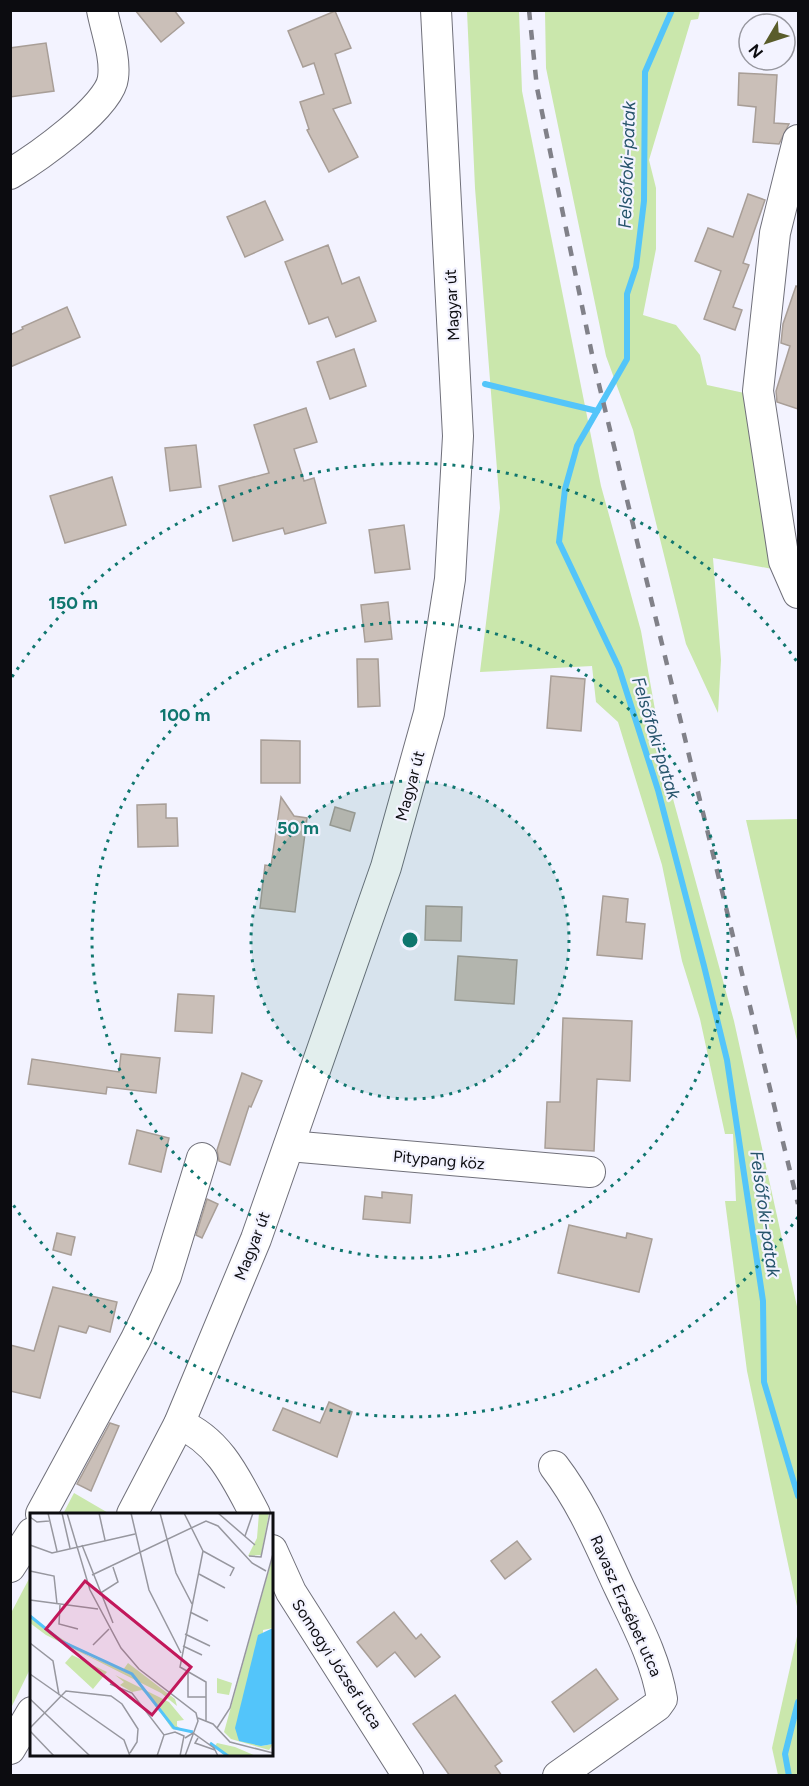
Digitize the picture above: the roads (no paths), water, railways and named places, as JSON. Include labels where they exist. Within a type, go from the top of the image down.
[{"type":"street","points":[[10,174],[56,142],[90,113],[109,90],[113,79],[112,60],[102,10]]},
{"type":"street","name":"Magyar út","points":[[133,1513],[179,1424],[256,1239],[399,827],[429,712],[450,579],[458,436],[436,10]]},
{"type":"street","points":[[798,140],[775,233],[758,391],[784,561],[798,593]]},
{"type":"street","name":"Pitypang köz","points":[[289,1146],[590,1173]]},
{"type":"street","points":[[38,1513],[136,1339],[166,1276],[202,1158]]},
{"type":"street","points":[[179,1424],[197,1431],[214,1448],[233,1472],[254,1513]]},
{"type":"street","name":"Ravasz Erzsébet utca","points":[[554,1466],[576,1495],[633,1615],[659,1677],[662,1699],[657,1706],[558,1776]]},
{"type":"street","points":[[10,1568],[28,1530]]},
{"type":"street","name":"Somogyi József utca","points":[[273,1552],[291,1592],[408,1776]]},
{"type":"street","points":[[10,1749],[30,1715]]},
{"type":"waterway","name":"Felsőfoki-patak","points":[[672,10],[645,72],[644,201],[636,267],[627,294],[627,359],[577,446],[565,489],[559,542],[619,668],[658,790],[704,966],[727,1060],[763,1301],[764,1382],[798,1496]]},
{"type":"waterway","points":[[485,384],[597,411]]},
{"type":"waterway","name":"Felsőfoki-patak","points":[[789,1776],[785,1754],[798,1702]]},
{"type":"railway","points":[[529,10],[537,88],[594,364],[798,1204]]}]
